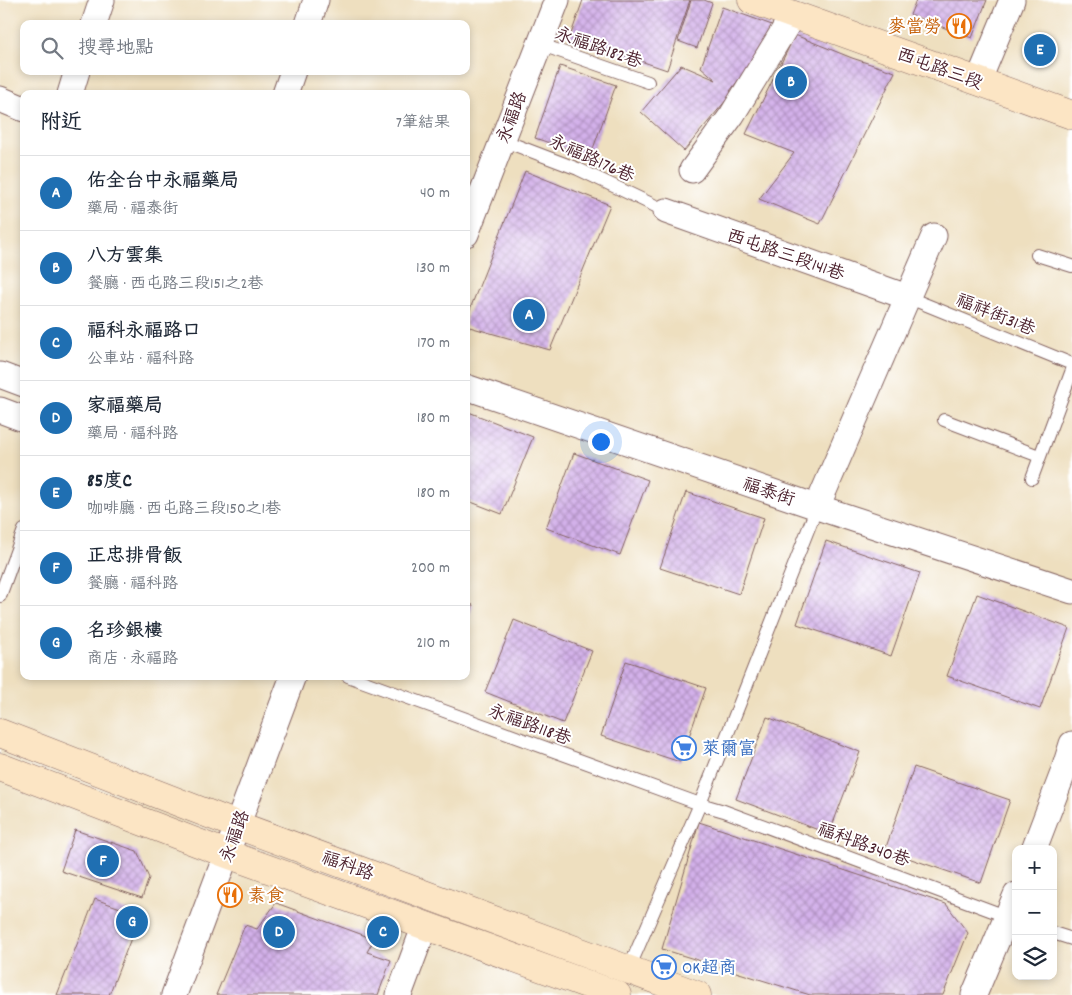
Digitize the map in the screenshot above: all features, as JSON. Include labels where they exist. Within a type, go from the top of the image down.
[{"type":"street","points":[[95,20],[102,0]]},
{"type":"street","points":[[309,20],[316,0]]},
{"type":"street","name":"永福路","points":[[470,224],[557,0]]},
{"type":"street","name":"西屯路三段","points":[[752,0],[1072,115]]},
{"type":"street","points":[[978,82],[1012,0]]},
{"type":"street","points":[[692,170],[732,115],[793,15]]},
{"type":"street","points":[[71,90],[76,75]]},
{"type":"street","points":[[286,90],[292,75]]},
{"type":"street","points":[[0,99],[20,107]]},
{"type":"street","name":"西屯路三段141巷","points":[[666,211],[906,297]]},
{"type":"street","points":[[817,507],[906,297],[934,236]]},
{"type":"street","points":[[0,375],[20,382]]},
{"type":"street","name":"福泰街","points":[[470,389],[1072,591]]},
{"type":"street","points":[[0,410],[20,418]]},
{"type":"street","name":"永福路","points":[[174,995],[292,680]]},
{"type":"street","name":"福科路","points":[[0,733],[238,825],[698,995]]},
{"type":"street","points":[[1036,845],[1067,773],[1072,744]]},
{"type":"street","name":"福科路","points":[[0,767],[227,854],[617,995]]},
{"type":"street","points":[[974,995],[1012,912]]},
{"type":"street","points":[[399,995],[424,925]]},
{"type":"lane","name":"永福路182巷","points":[[540,44],[648,82]]},
{"type":"lane","name":"永福路176巷","points":[[502,140],[578,168],[666,211]]},
{"type":"lane","points":[[1037,255],[1072,266]]},
{"type":"lane","name":"福祥街31巷","points":[[906,297],[1072,364]]},
{"type":"lane","points":[[1032,478],[1072,370]]},
{"type":"lane","points":[[944,420],[1039,456]]},
{"type":"lane","points":[[617,995],[700,804],[817,507]]},
{"type":"lane","points":[[0,596],[20,541]]},
{"type":"lane","name":"永福路118巷","points":[[359,680],[700,804]]},
{"type":"lane","name":"福科路340巷","points":[[700,804],[1012,910]]},
{"type":"lane","points":[[1057,933],[1072,939]]},
{"type":"building","points":[[583,0],[690,0],[667,70],[570,37]]},
{"type":"building","points":[[691,0],[704,0],[712,3],[697,48],[678,41]]},
{"type":"building","name":"麥當勞","points":[[916,0],[987,0],[972,38],[910,15]]},
{"type":"building","points":[[722,7],[772,25],[757,56],[730,91],[732,93],[684,151],[641,112],[681,65],[716,80],[701,67]]},
{"type":"building","points":[[795,35],[852,58],[895,72],[820,224],[759,199],[794,153],[746,134]]},
{"type":"building","points":[[560,66],[616,85],[590,157],[535,138]]},
{"type":"building","points":[[525,171],[610,205],[550,350],[470,327],[470,309]]},
{"type":"building","points":[[470,413],[533,437],[502,514],[470,502]]},
{"type":"building","points":[[574,453],[648,480],[620,555],[546,528]]},
{"type":"building","points":[[686,492],[764,518],[739,594],[660,568]]},
{"type":"building","points":[[826,541],[920,573],[891,656],[797,624]]},
{"type":"building","points":[[977,594],[1069,628],[1040,709],[947,676]]},
{"type":"building","points":[[514,620],[592,651],[563,723],[485,692]]},
{"type":"building","points":[[626,661],[706,688],[680,762],[601,736]]},
{"type":"building","points":[[767,717],[860,752],[829,834],[736,799]]},
{"type":"building","points":[[914,767],[1010,800],[981,883],[885,850]]},
{"type":"building","points":[[699,822],[946,904],[968,933],[943,995],[810,995],[662,949]]},
{"type":"building","points":[[75,830],[137,851],[149,878],[142,898],[61,871]]},
{"type":"building","points":[[95,899],[140,915],[109,995],[57,995]]},
{"type":"building","points":[[276,903],[374,939],[367,952],[391,960],[378,995],[216,995],[245,925],[257,929]]},
{"type":"place","name":"麥當勞","points":[[959,26]]},
{"type":"place","name":"85度C","points":[[1040,50]]},
{"type":"place","name":"八方雲集","points":[[791,82]]},
{"type":"place","name":"佑全台中永福藥局","points":[[529,315]]},
{"type":"place","name":"萊爾富","points":[[684,748]]},
{"type":"place","name":"正忠排骨飯","points":[[103,861]]},
{"type":"place","name":"素食","points":[[230,895]]},
{"type":"place","name":"名珍銀樓","points":[[132,922]]},
{"type":"place","name":"家福藥局","points":[[279,932]]},
{"type":"place","name":"福科永福路口","points":[[383,932]]},
{"type":"place","name":"OK超商","points":[[664,967]]}]
